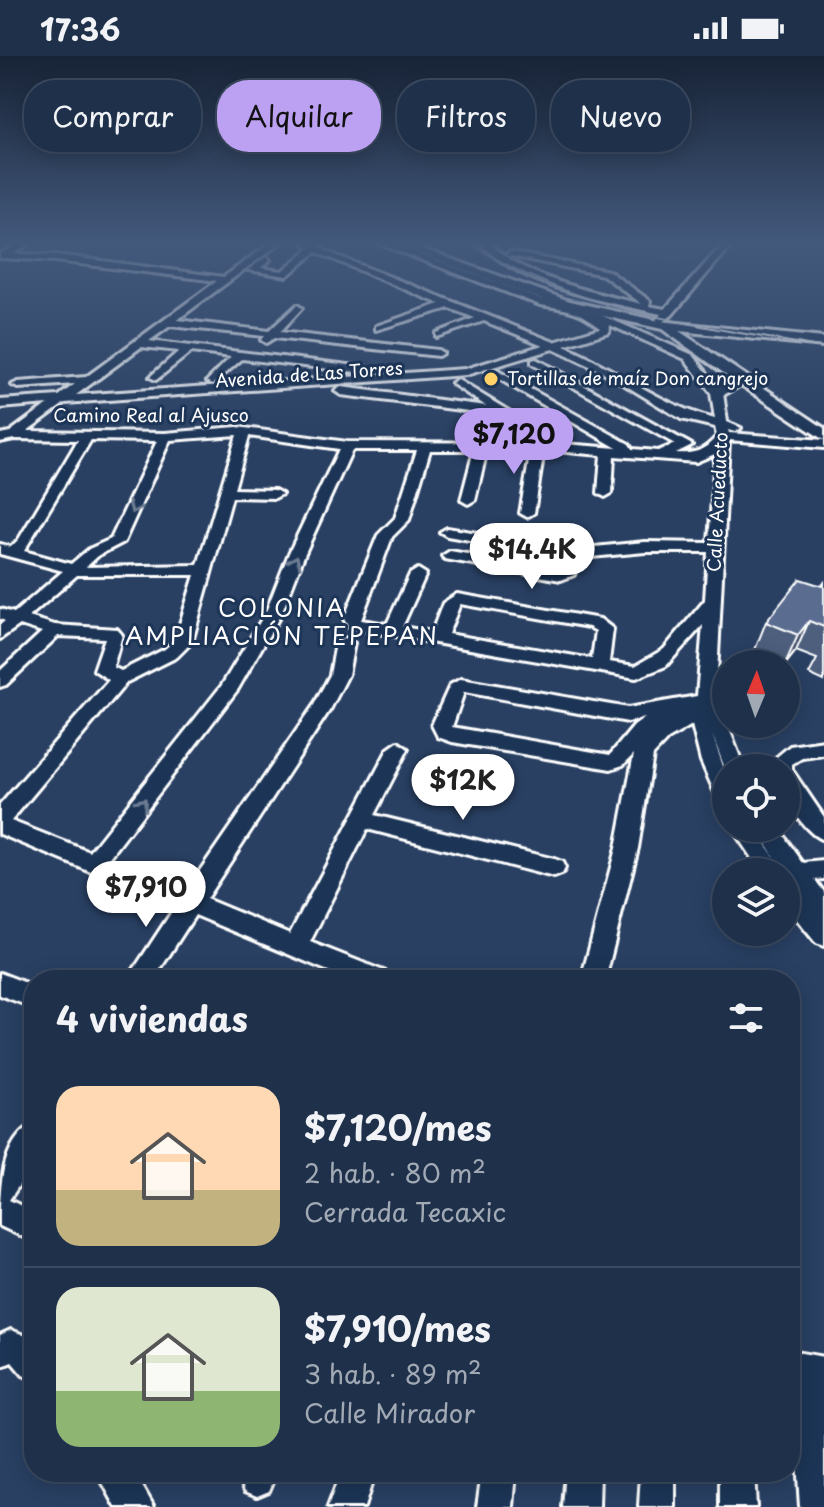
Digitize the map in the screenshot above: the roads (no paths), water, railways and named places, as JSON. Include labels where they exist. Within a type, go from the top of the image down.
[{"type":"main road","points":[[616,311],[824,340]]},
{"type":"main road","points":[[630,311],[730,333]]},
{"type":"main road","points":[[661,317],[691,351],[741,379],[824,439]]},
{"type":"main road","points":[[691,351],[693,341],[706,334],[824,340]]},
{"type":"main road","points":[[755,335],[824,351]]},
{"type":"main road","points":[[717,393],[741,379]]},
{"type":"street","points":[[0,451],[7,436],[63,400],[183,311]]},
{"type":"street","points":[[213,381],[271,335],[294,311]]},
{"type":"street","points":[[303,311],[309,312]]},
{"type":"street","points":[[356,369],[380,331],[432,311]]},
{"type":"street","points":[[463,311],[569,352],[685,416],[723,431],[824,439]]},
{"type":"street","name":"Calle Acueducto","points":[[582,311],[691,351],[717,393],[723,431],[713,600],[702,705],[706,745],[712,760]]},
{"type":"street","points":[[642,311],[661,317]]},
{"type":"street","points":[[653,311],[661,317]]},
{"type":"street","points":[[661,317],[667,311]]},
{"type":"street","name":"Avenida de Las Torres","points":[[6,408],[63,400],[91,403],[341,391],[466,372],[605,330],[605,326],[589,314]]},
{"type":"street","points":[[440,335],[483,318]]},
{"type":"street","points":[[166,322],[271,335],[325,336],[371,346],[438,353]]},
{"type":"street","points":[[139,343],[356,369],[405,380]]},
{"type":"street","points":[[156,377],[188,349]]},
{"type":"street","name":"Avenida de Las Torres","points":[[6,408],[47,410],[270,386],[405,380],[458,383],[569,352]]},
{"type":"street","points":[[270,386],[290,361]]},
{"type":"street","points":[[536,362],[588,408],[628,455]]},
{"type":"street","points":[[498,374],[686,445],[653,457]]},
{"type":"street","points":[[18,385],[90,380]]},
{"type":"street","points":[[458,383],[558,446]]},
{"type":"street","points":[[588,408],[639,390]]},
{"type":"street","points":[[341,391],[504,412]]},
{"type":"street","points":[[472,423],[519,421]]},
{"type":"street","points":[[720,481],[712,478],[696,458],[710,452],[723,431]]},
{"type":"street","points":[[0,819],[121,678],[178,649],[244,432]]},
{"type":"street","name":"Camino Real al Ajusco","points":[[7,436],[165,437],[244,432],[347,446],[558,446],[628,455],[696,458]]},
{"type":"street","points":[[8,551],[25,541],[87,436]]},
{"type":"street","points":[[0,634],[8,616],[122,536],[165,437]]},
{"type":"street","points":[[93,864],[229,689],[274,612],[297,553],[347,446]]},
{"type":"street","points":[[527,513],[538,446]]},
{"type":"street","points":[[468,500],[481,447]]},
{"type":"street","points":[[424,448],[402,520],[385,535],[352,619],[355,624],[636,672],[649,670],[673,650],[713,600]]},
{"type":"street","points":[[605,493],[608,453]]},
{"type":"street","points":[[226,493],[275,494]]},
{"type":"street","points":[[447,532],[574,554],[645,547],[716,548]]},
{"type":"street","points":[[8,551],[73,569],[111,573],[202,570]]},
{"type":"street","points":[[450,556],[561,575],[568,572],[574,554]]},
{"type":"street","points":[[392,631],[418,574]]},
{"type":"street","points":[[438,638],[451,603],[457,599],[579,620],[602,625],[605,629],[599,668]]},
{"type":"street","points":[[8,616],[54,630],[111,633],[114,635],[103,670],[121,678]]},
{"type":"street","points":[[0,681],[54,630]]},
{"type":"street","points":[[146,970],[322,708],[339,675],[345,643]]},
{"type":"street","points":[[461,685],[628,715],[702,705],[648,725],[631,740],[620,759],[611,762],[452,735],[445,732],[441,725],[456,689],[461,685]]},
{"type":"street","points":[[596,970],[627,848],[644,752],[661,734],[702,705]]},
{"type":"street","name":"Calle Acueducto","points":[[702,705],[727,754]]},
{"type":"street","points":[[793,754],[824,748]]},
{"type":"street","points":[[295,947],[398,749]]},
{"type":"street","points":[[800,801],[824,832]]},
{"type":"street","points":[[362,820],[554,868]]},
{"type":"street","points":[[0,825],[295,947],[331,970]]},
{"type":"street","points":[[800,878],[824,870]]},
{"type":"street","points":[[800,889],[824,910]]},
{"type":"street","points":[[800,896],[824,936]]},
{"type":"street","points":[[0,984],[24,993]]},
{"type":"street","points":[[0,1190],[24,1153]]},
{"type":"street","points":[[0,1211],[24,1222]]},
{"type":"street","points":[[0,1351],[11,1346],[24,1351]]},
{"type":"street","points":[[807,1370],[818,1507]]},
{"type":"street","points":[[120,1482],[136,1507]]},
{"type":"street","points":[[346,1507],[355,1482]]},
{"type":"street","points":[[495,1507],[498,1482]]},
{"type":"street","points":[[581,1507],[582,1482]]},
{"type":"street","points":[[657,1507],[658,1482]]},
{"type":"street","points":[[737,1482],[738,1507]]},
{"type":"tram line","points":[[632,311],[824,348]]},
{"type":"place","name":"Tortillas de maíz Don cangrejo","points":[[491,379]]},
{"type":"district","name":"COLONIA AMPLIACIÓN TEPEPAN","points":[[282,623]]}]
